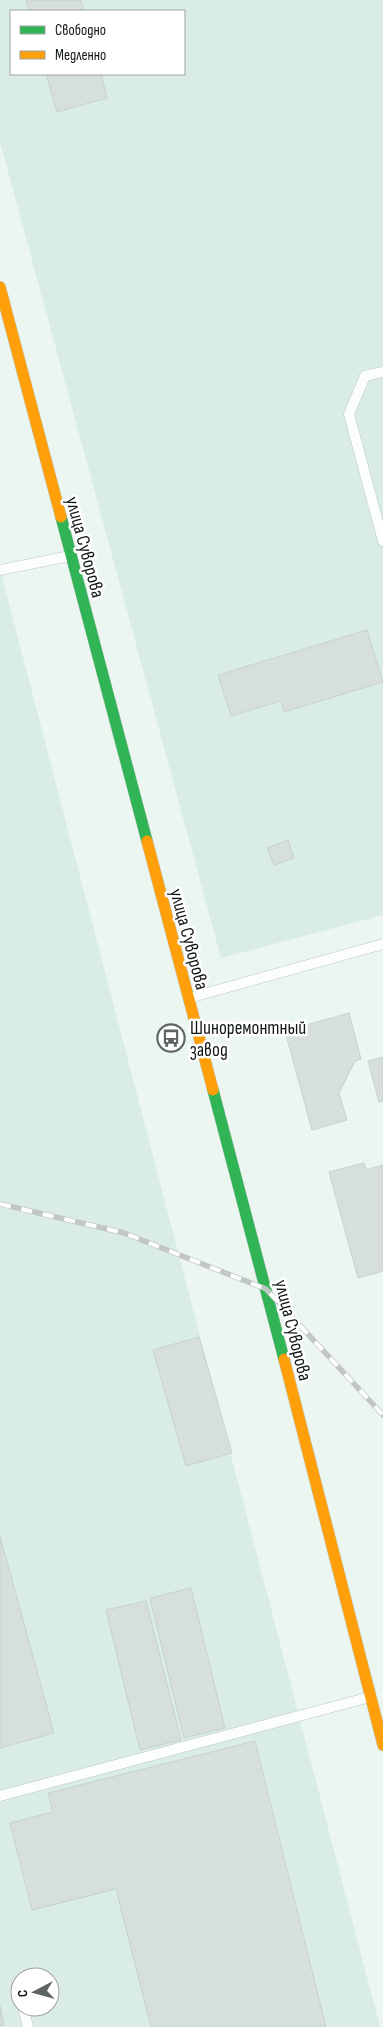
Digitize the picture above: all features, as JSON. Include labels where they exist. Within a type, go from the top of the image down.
[{"type":"main road","name":"улица Суворова","points":[[0,287],[268,1299],[383,1745]]},
{"type":"lane","points":[[383,372],[365,376],[349,414],[383,541]]},
{"type":"lane","points":[[0,570],[70,556]]},
{"type":"lane","points":[[188,998],[383,944]]},
{"type":"lane","points":[[0,1796],[370,1697]]},
{"type":"shaded area","points":[[0,0],[383,0],[383,915],[221,958],[0,142]]},
{"type":"shaded area","points":[[0,569],[380,2027],[0,2027]]},
{"type":"building","points":[[26,0],[81,0],[84,10],[29,10]]},
{"type":"building","points":[[46,75],[101,75],[107,98],[57,112]]},
{"type":"building","points":[[367,630],[383,682],[284,712],[281,701],[231,716],[218,675]]},
{"type":"building","points":[[288,840],[294,858],[274,865],[267,848]]},
{"type":"building","points":[[349,1013],[361,1059],[355,1061],[339,1093],[347,1120],[312,1130],[285,1031]]},
{"type":"building","points":[[383,1057],[383,1101],[379,1102],[368,1061]]},
{"type":"building","points":[[364,1163],[366,1170],[383,1165],[383,1271],[358,1278],[329,1172]]},
{"type":"building","points":[[199,1337],[232,1453],[186,1466],[153,1350]]},
{"type":"building","points":[[0,1536],[54,1733],[0,1748]]},
{"type":"building","points":[[191,1588],[225,1728],[184,1738],[150,1598]]},
{"type":"building","points":[[146,1601],[181,1740],[140,1750],[106,1610]]},
{"type":"building","points":[[255,1741],[326,2027],[151,2027],[116,1889],[32,1910],[10,1823],[53,1812],[48,1793]]},
{"type":"building","points":[[0,2006],[4,2025],[0,2026]]},
{"type":"railway","points":[[0,1204],[124,1233],[266,1289],[383,1415]]},
{"type":"traffic: fast","points":[[61,517],[147,841]]},
{"type":"traffic: fast","points":[[213,1090],[284,1359]]},
{"type":"traffic: slow","points":[[0,287],[61,517]]},
{"type":"traffic: slow","points":[[147,841],[213,1090]]},
{"type":"traffic: slow","points":[[284,1359],[383,1745]]},
{"type":"place","name":"Шиноремонтный завод","points":[[171,1038]]}]
